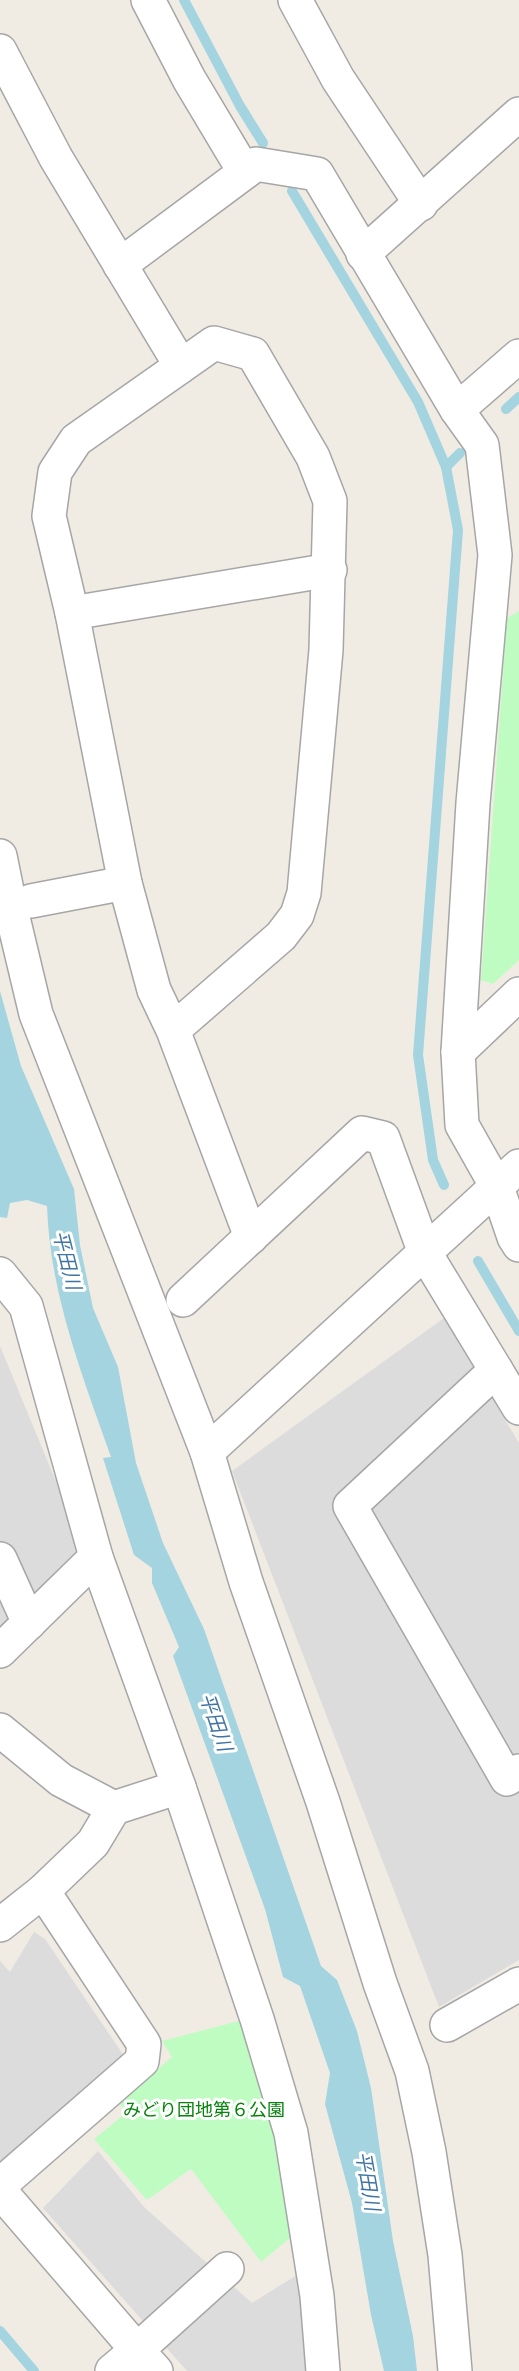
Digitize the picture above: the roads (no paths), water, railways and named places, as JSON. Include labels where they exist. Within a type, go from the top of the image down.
[{"type":"street","points":[[148,0],[189,79],[244,171]]},
{"type":"street","points":[[295,0],[338,79],[421,204]]},
{"type":"street","points":[[0,51],[56,158],[181,366]]},
{"type":"street","points":[[363,254],[519,114]]},
{"type":"street","points":[[120,265],[256,164],[317,174],[457,410],[482,445],[495,555],[473,803],[458,1052],[462,1125],[508,1177],[514,1237],[519,1245]]},
{"type":"street","points":[[173,1030],[282,936],[297,915],[306,870],[326,650],[330,570],[330,501],[313,457],[253,354],[214,343],[76,440],[55,472],[49,516],[72,613],[125,883],[154,990],[173,1030],[252,1237]]},
{"type":"street","points":[[457,410],[519,356]]},
{"type":"street","points":[[495,555],[519,580]]},
{"type":"street","points":[[72,613],[330,570]]},
{"type":"street","points":[[0,856],[13,904],[36,1014],[207,1452],[246,1582],[323,1803],[380,1983],[412,2071],[429,2152],[445,2255],[455,2371]]},
{"type":"street","points":[[13,904],[125,883]]},
{"type":"street","points":[[458,1052],[519,994]]},
{"type":"street","points":[[183,1300],[362,1133],[382,1138],[425,1253],[519,1408]]},
{"type":"street","points":[[207,1452],[508,1177]]},
{"type":"street","points":[[0,1274],[26,1306],[96,1557],[179,1787],[257,2019],[291,2133],[317,2296],[323,2371]]},
{"type":"street","points":[[496,1370],[350,1506],[507,1779],[519,1771]]},
{"type":"street","points":[[0,1651],[96,1557]]},
{"type":"street","points":[[0,1559],[29,1623]]},
{"type":"street","points":[[0,1730],[61,1780],[114,1808]]},
{"type":"street","points":[[1,1922],[43,1891],[93,1842],[114,1808],[179,1787]]},
{"type":"street","points":[[0,2185],[142,2061],[144,2044],[43,1891]]},
{"type":"street","points":[[447,2025],[519,1984]]},
{"type":"street","points":[[0,2191],[147,2360]]},
{"type":"street","points":[[112,2371],[147,2360],[227,2269]]},
{"type":"water","name":"平田川","points":[[0,991],[21,1066],[74,1189],[80,1245],[93,1308],[118,1367],[136,1463],[163,1543],[204,1629],[321,1966],[337,1980],[357,2031],[371,2088],[393,2241],[413,2336],[417,2371],[384,2371],[371,2315],[352,2203],[325,2104],[330,2073],[300,1986],[283,1977],[265,1909],[173,1656],[179,1647],[152,1583],[152,1568],[134,1555],[103,1458],[111,1457],[69,1334],[61,1302],[49,1239],[47,1206],[27,1200],[10,1203],[7,1218],[0,1217]]},
{"type":"waterway","points":[[184,0],[240,106],[263,143]]},
{"type":"waterway","points":[[292,191],[418,402],[446,467],[458,530],[418,1055],[433,1160],[444,1185]]},
{"type":"waterway","points":[[506,409],[519,397]]},
{"type":"waterway","points":[[446,467],[460,453]]},
{"type":"waterway","points":[[478,1261],[519,1331]]},
{"type":"waterway","points":[[0,2331],[34,2371]]},
{"type":"park label","name":"みどり団地第６公園","points":[[204,2110]]}]
